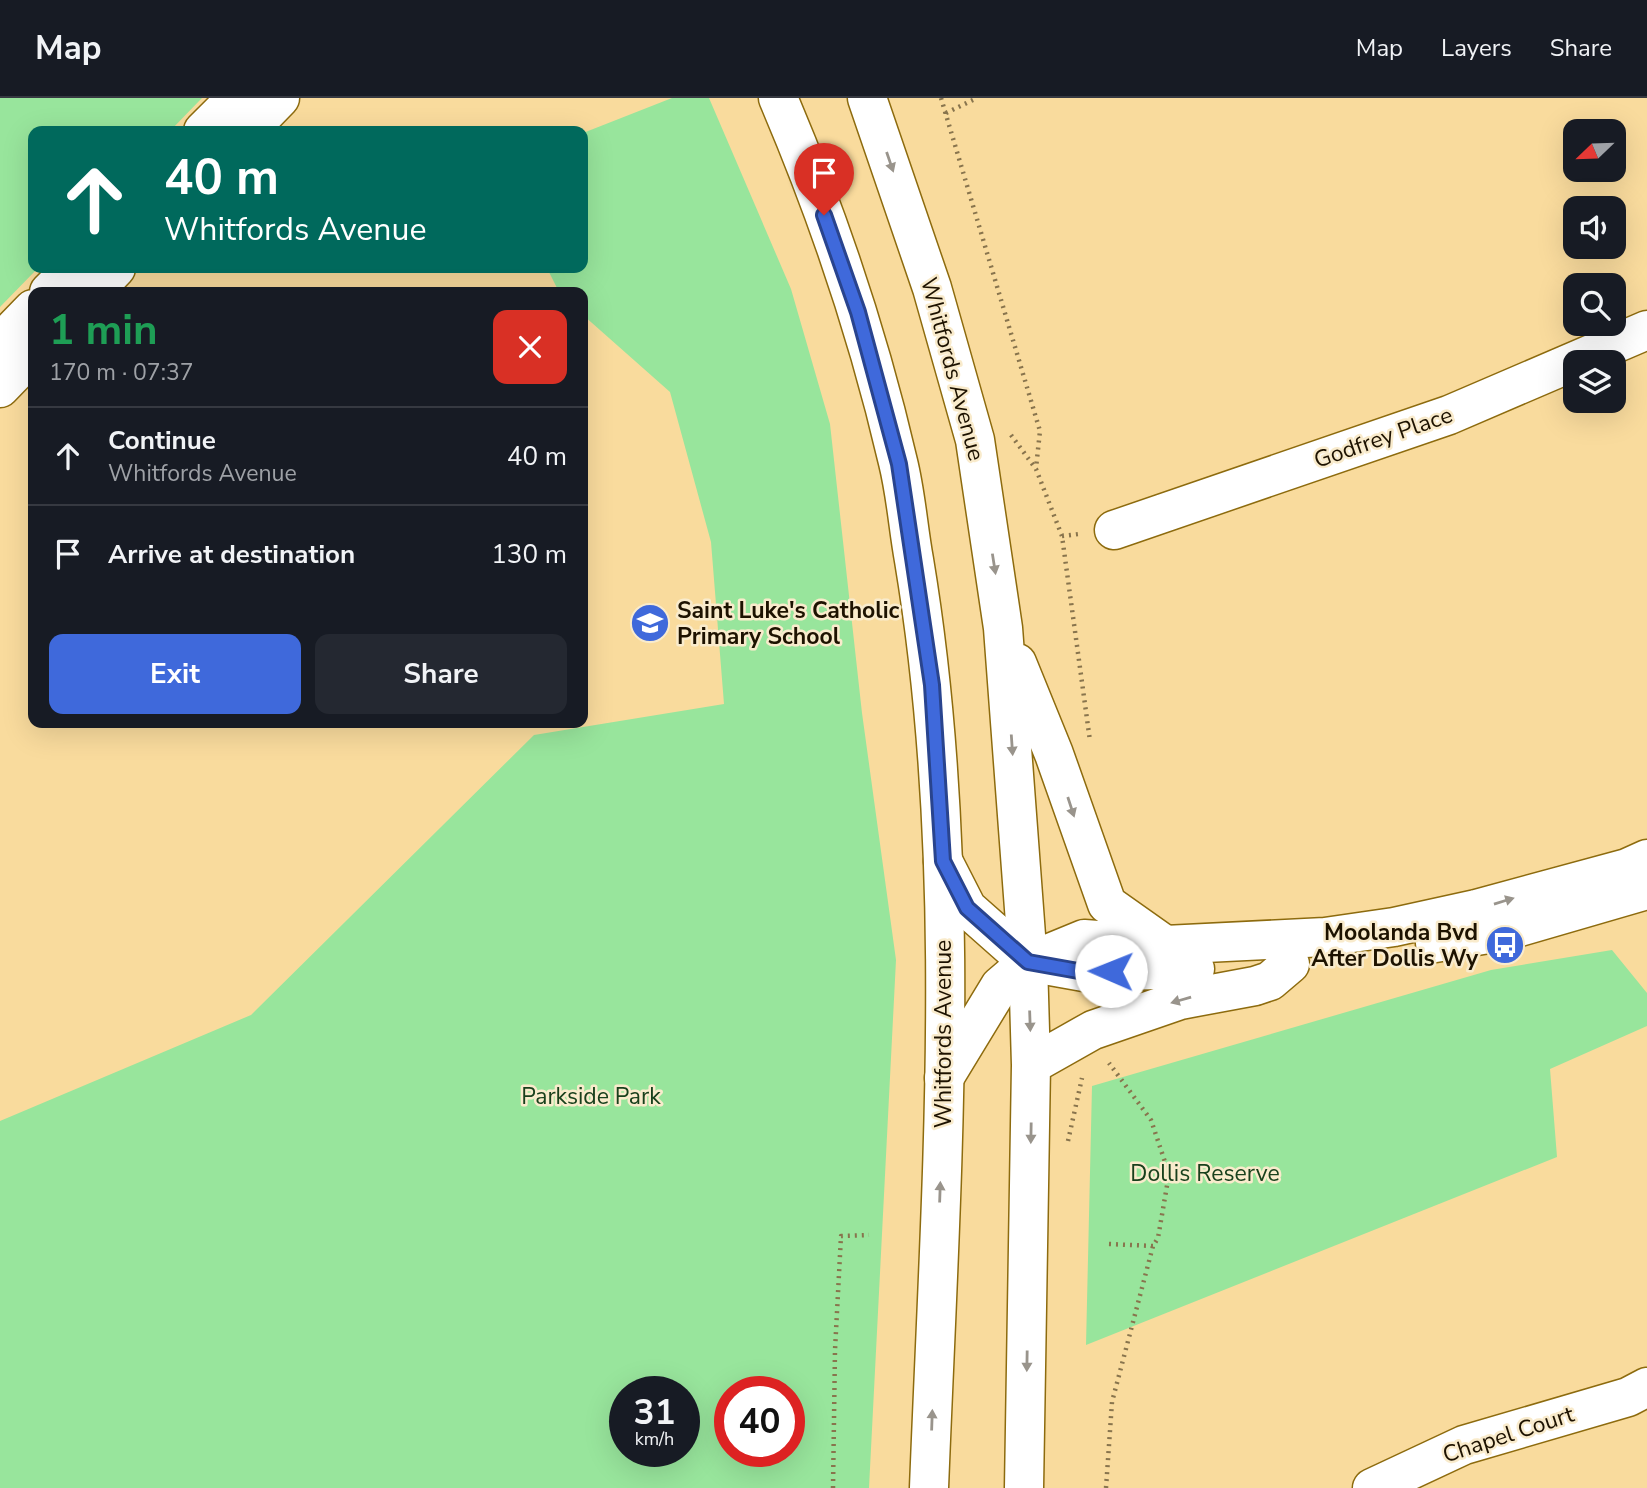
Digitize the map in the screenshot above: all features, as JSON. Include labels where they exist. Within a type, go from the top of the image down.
[{"type":"main road","points":[[209,126],[236,98]]},
{"type":"main road","points":[[253,126],[279,98]]},
{"type":"main road","name":"Whitfords Avenue","points":[[778,98],[807,167],[858,312],[899,464],[929,662],[943,861],[944,1079],[929,1488]]},
{"type":"main road","name":"Whitfords Avenue","points":[[867,98],[932,288],[975,440],[1003,628],[1028,962],[1031,1065],[1024,1488]]},
{"type":"main road","points":[[54,287],[68,273]]},
{"type":"main road","points":[[98,287],[111,273]]},
{"type":"main road","points":[[0,343],[28,314]]},
{"type":"main road","name":"Godfrey Place","points":[[1114,530],[1449,415],[1647,330]]},
{"type":"main road","points":[[0,388],[28,359]]},
{"type":"main road","points":[[1003,628],[1054,754],[1107,904],[1165,945]]},
{"type":"main road","points":[[943,861],[967,908],[1028,962],[1084,972],[1290,964],[1393,951],[1506,931],[1641,885]]},
{"type":"main road","points":[[944,1079],[1000,986],[1028,962],[1084,939],[1165,945],[1325,937],[1394,927],[1476,909],[1641,885]]},
{"type":"main road","points":[[1031,1065],[1093,1030],[1180,1000],[1270,981],[1290,964]]},
{"type":"main road","name":"Chapel Court","points":[[1372,1488],[1464,1445],[1628,1397],[1647,1387]]},
{"type":"path","points":[[942,98],[1040,431],[1036,469]]},
{"type":"path","points":[[946,113],[977,98]]},
{"type":"path","points":[[1106,1488],[1112,1402],[1153,1246],[1158,1238],[1169,1174],[1151,1120],[1107,1059]]},
{"type":"path","points":[[833,1488],[835,1350],[841,1236],[869,1235]]},
{"type":"path","points":[[1108,1244],[1153,1246]]},
{"type":"green space","points":[[0,98],[202,98],[175,126],[28,126],[28,273],[33,273],[0,307]]},
{"type":"green space","name":"Parkside Park","points":[[672,98],[709,98],[791,289],[830,424],[862,713],[896,960],[869,1488],[0,1488],[0,1121],[251,1015],[534,735],[724,704],[711,542],[670,392],[588,319],[588,287],[556,287],[550,273],[588,273],[588,131]]},
{"type":"green space","name":"Dollis Reserve","points":[[1612,950],[1647,993],[1647,1026],[1550,1069],[1557,1157],[1086,1345],[1092,1086],[1491,970]]},
{"type":"place","name":"Saint Luke's Catholic Primary School","points":[[650,623]]},
{"type":"place","name":"Moolanda Bvd After Dollis Wy","points":[[1505,945]]},
{"type":"route","points":[[824,215],[858,312],[899,464],[932,685],[943,861],[967,908],[1028,962],[1084,972],[1111,971]]}]
